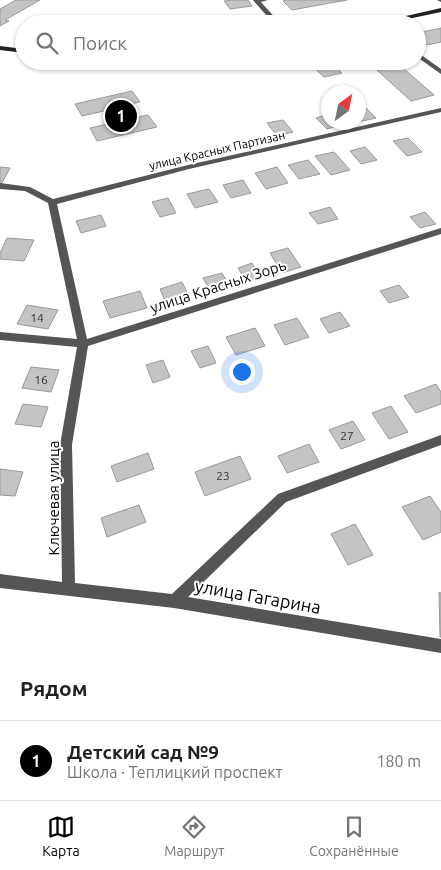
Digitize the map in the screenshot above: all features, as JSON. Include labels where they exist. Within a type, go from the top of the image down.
[{"type":"main road","points":[[418,15],[441,10]]},
{"type":"main road","points":[[0,48],[15,50]]},
{"type":"street","points":[[257,1],[270,15]]},
{"type":"street","points":[[426,61],[441,72]]},
{"type":"street","name":"улица Красных Партизан","points":[[52,202],[188,167],[441,110]]},
{"type":"street","points":[[0,186],[27,189],[52,202]]},
{"type":"street","name":"Ключевая улица","points":[[52,202],[83,344],[66,445],[69,588]]},
{"type":"street","name":"улица Красных Зорь","points":[[0,336],[83,344],[441,231]]},
{"type":"street","points":[[174,601],[282,498],[441,440]]},
{"type":"street","name":"улица Гагарина","points":[[0,581],[174,601],[441,646]]},
{"type":"lane","points":[[257,1],[266,0]]},
{"type":"building","points":[[16,0],[40,0],[5,20],[9,21],[0,26],[0,9]]},
{"type":"building","points":[[248,0],[252,6],[230,9],[224,1]]},
{"type":"building","points":[[286,0],[347,0],[292,10],[283,1]]},
{"type":"building","points":[[441,28],[441,42],[427,45],[426,31]]},
{"type":"building","points":[[317,70],[339,70],[342,73],[324,77]]},
{"type":"building","points":[[377,70],[405,70],[434,95],[411,101]]},
{"type":"building","points":[[132,91],[140,102],[121,106],[129,119],[148,115],[157,127],[97,141],[90,128],[112,123],[104,111],[82,116],[75,104]]},
{"type":"building","points":[[366,108],[376,118],[366,120]]},
{"type":"building","points":[[321,116],[321,123],[316,118]]},
{"type":"building","points":[[283,120],[293,132],[277,136],[267,123]]},
{"type":"building","points":[[408,138],[422,152],[407,156],[393,141]]},
{"type":"building","points":[[365,147],[377,160],[361,164],[350,151]]},
{"type":"building","points":[[334,152],[350,170],[331,175],[315,156]]},
{"type":"building","points":[[308,160],[320,174],[299,179],[288,165]]},
{"type":"building","points":[[0,167],[10,168],[1,185],[0,185]]},
{"type":"building","points":[[277,167],[288,183],[266,189],[255,173]]},
{"type":"building","points":[[243,180],[251,193],[231,198],[223,185]]},
{"type":"building","points":[[209,189],[218,202],[195,208],[187,194]]},
{"type":"building","points":[[168,198],[176,213],[160,217],[152,202]]},
{"type":"building","points":[[330,207],[338,219],[318,224],[309,213]]},
{"type":"building","points":[[425,212],[436,224],[420,228],[410,217]]},
{"type":"building","points":[[101,215],[106,226],[81,233],[76,221]]},
{"type":"building","points":[[7,238],[34,240],[24,261],[0,259],[0,253]]},
{"type":"building","points":[[288,248],[301,267],[282,273],[270,253]]},
{"type":"building","points":[[252,263],[260,277],[246,281],[238,268]]},
{"type":"building","points":[[222,273],[230,286],[211,292],[203,278]]},
{"type":"building","points":[[182,282],[188,294],[165,301],[160,289]]},
{"type":"building","points":[[399,285],[409,297],[389,303],[380,291]]},
{"type":"building","points":[[140,291],[147,308],[110,318],[103,301]]},
{"type":"building","points":[[27,305],[58,310],[48,329],[17,324]]},
{"type":"building","points":[[340,312],[350,326],[329,333],[320,319]]},
{"type":"building","points":[[297,318],[309,337],[285,345],[274,325]]},
{"type":"building","points":[[255,328],[265,346],[236,355],[226,337]]},
{"type":"building","points":[[208,346],[216,363],[200,368],[191,351]]},
{"type":"building","points":[[163,360],[170,377],[153,383],[146,365]]},
{"type":"building","points":[[31,367],[59,370],[51,392],[22,388]]},
{"type":"building","points":[[436,384],[441,392],[441,404],[416,413],[404,396]]},
{"type":"building","points":[[23,404],[48,407],[41,427],[15,424]]},
{"type":"building","points":[[391,406],[408,432],[389,439],[372,413]]},
{"type":"building","points":[[353,421],[365,440],[341,449],[329,430]]},
{"type":"building","points":[[309,444],[319,462],[287,473],[278,456]]},
{"type":"building","points":[[148,453],[154,469],[117,482],[111,466]]},
{"type":"building","points":[[240,456],[251,479],[205,496],[195,472]]},
{"type":"building","points":[[0,469],[23,472],[15,496],[0,495]]},
{"type":"building","points":[[430,496],[441,512],[441,532],[423,540],[402,507]]},
{"type":"building","points":[[139,505],[146,522],[107,537],[101,518]]},
{"type":"building","points":[[355,524],[373,555],[348,565],[331,534]]},
{"type":"building","points":[[439,592],[441,593],[441,637],[440,637]]},
{"type":"place","name":"Детский сад №9","points":[[121,116]]}]
